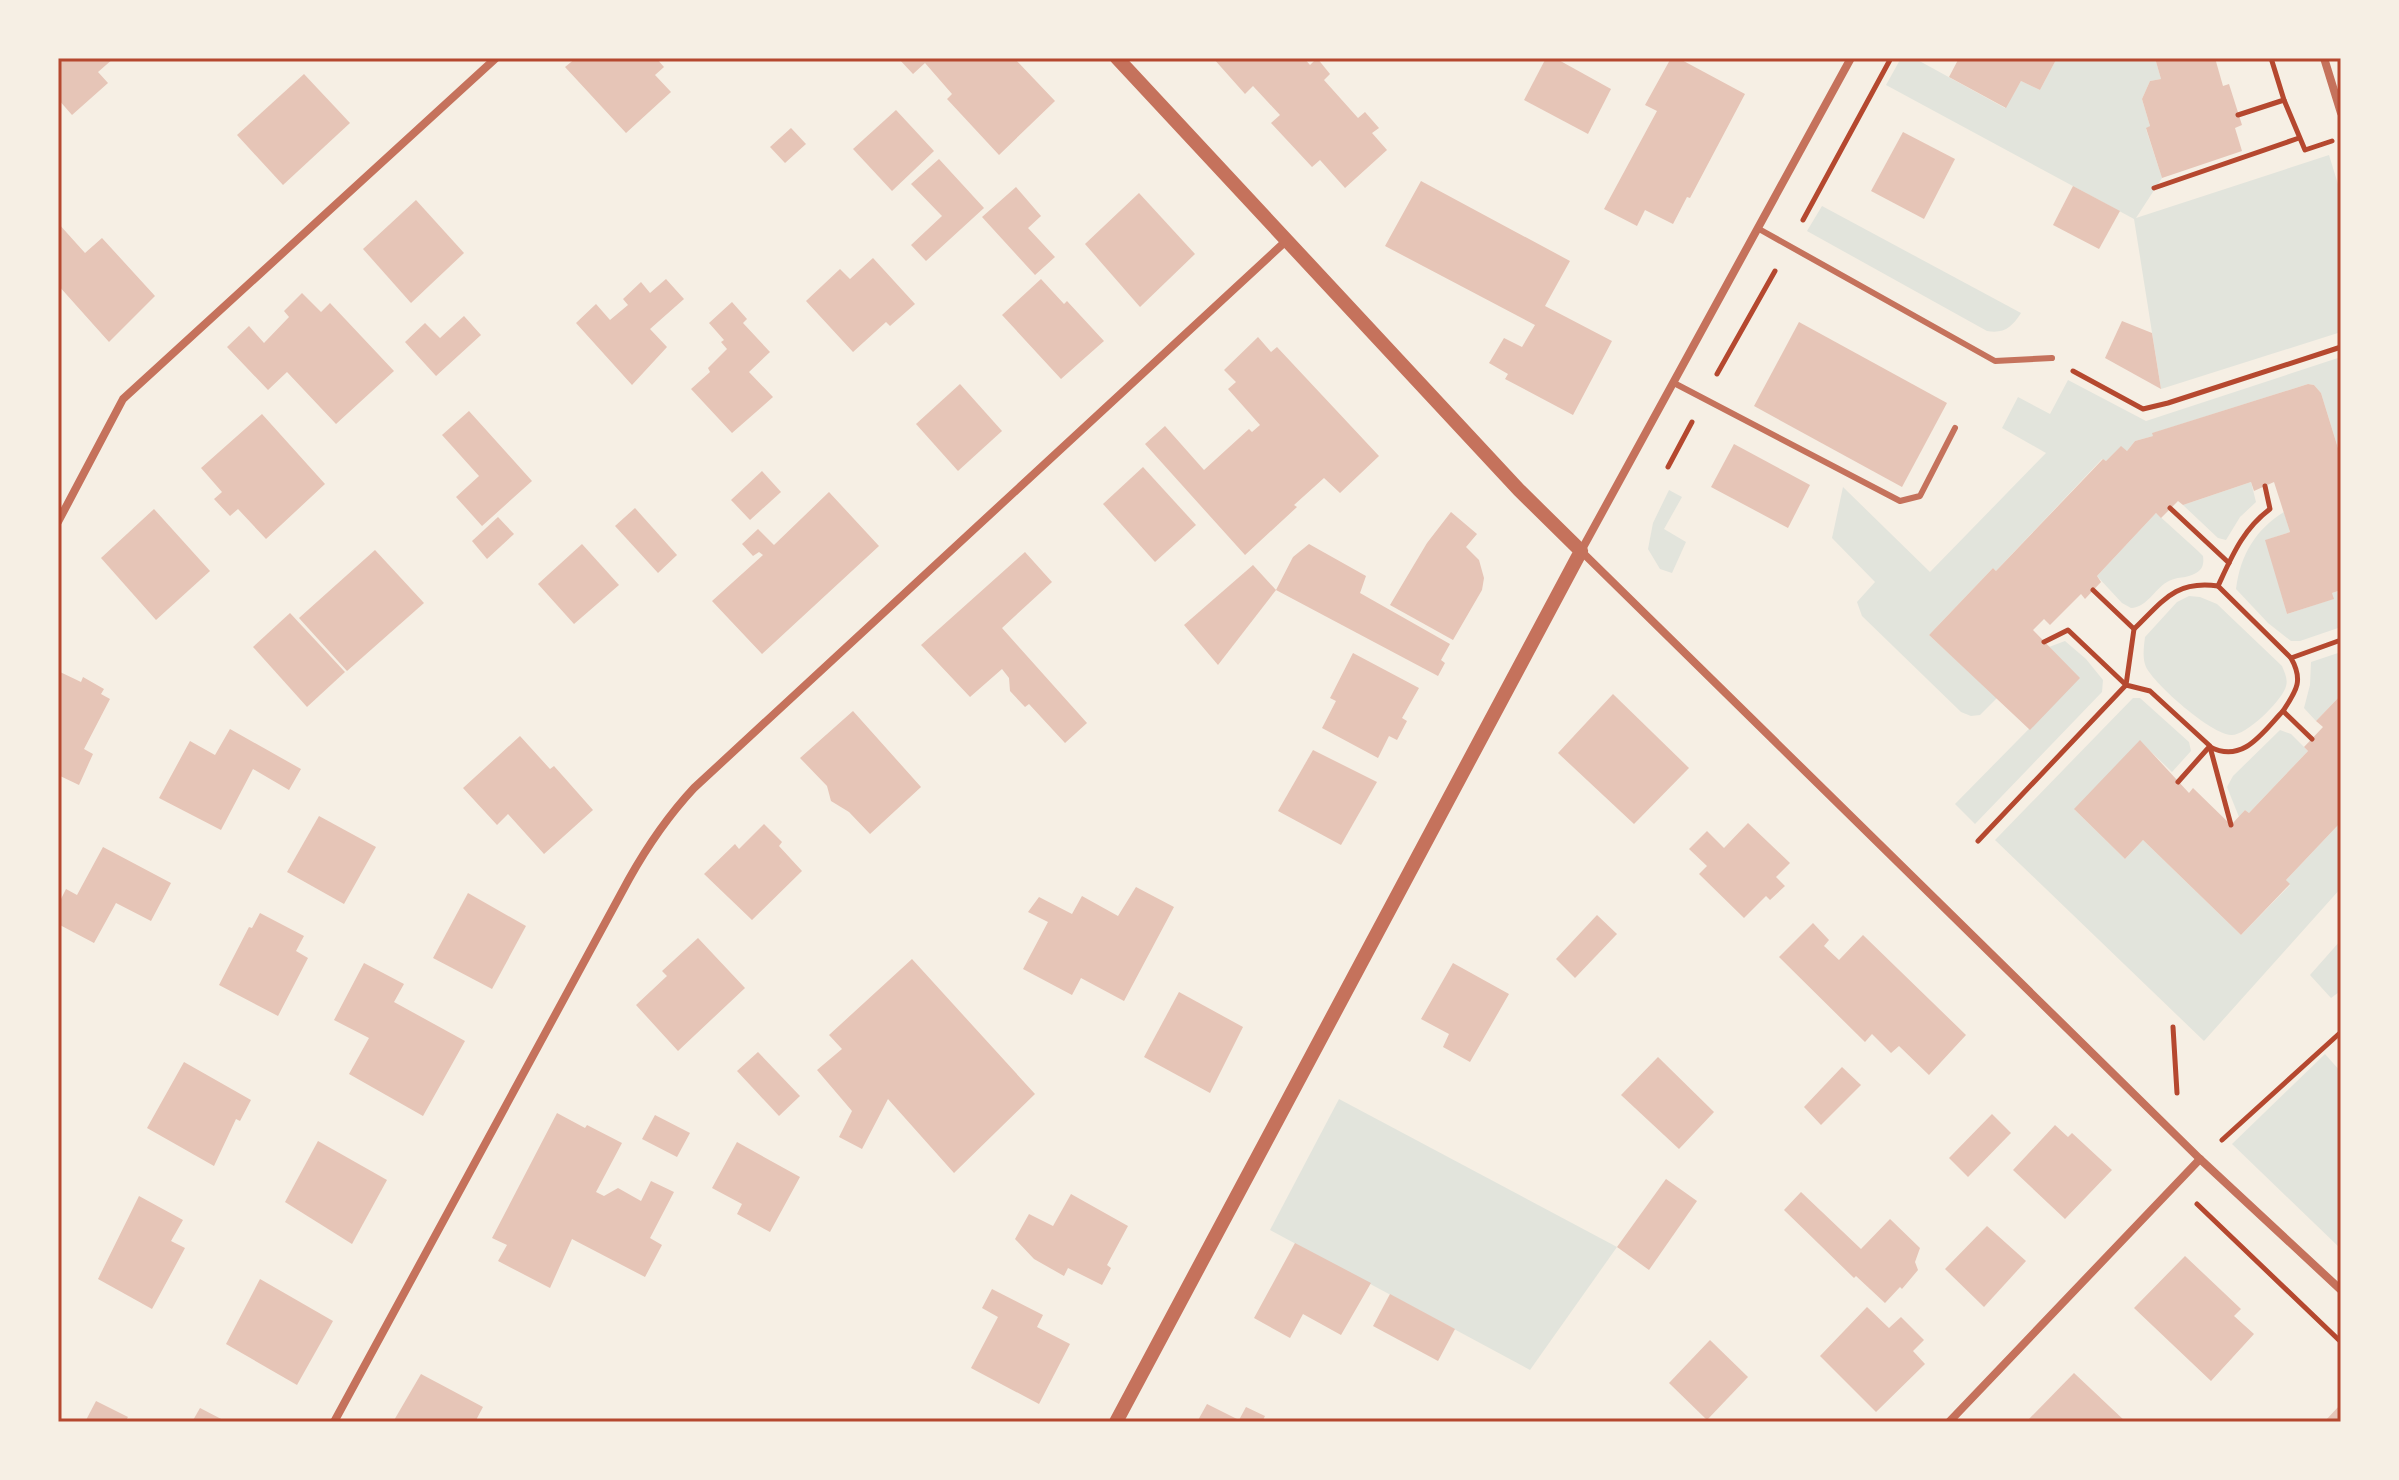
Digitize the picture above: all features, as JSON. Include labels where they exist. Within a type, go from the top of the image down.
[{"type":"street","points":[[58,522],[123,399],[496,58]]},
{"type":"street","points":[[1117,58],[1519,490],[2200,1159],[2341,1290]]},
{"type":"street","points":[[1116,1422],[1581,551],[1851,58]]},
{"type":"street","points":[[2324,58],[2341,113]]},
{"type":"street","points":[[334,1422],[629,879],[652,838],[670,814],[694,788],[1286,241]]},
{"type":"street","points":[[1949,1422],[2200,1159]]},
{"type":"lane","points":[[1759,229],[1995,361],[2052,358]]},
{"type":"lane","points":[[1674,383],[1900,501],[1920,496],[1955,428]]},
{"type":"path","points":[[2271,58],[2305,150],[2341,138]]},
{"type":"path","points":[[2238,115],[2284,100]]},
{"type":"path","points":[[2154,188],[2299,138]]},
{"type":"path","points":[[2052,358],[2143,409],[2341,347]]},
{"type":"path","points":[[2218,586],[2252,522],[2270,509],[2265,486]]},
{"type":"path","points":[[2170,508],[2229,563]]},
{"type":"path","points":[[1978,841],[2126,685],[2134,629],[2177,589],[2198,583],[2218,586],[2291,658],[2298,670],[2297,690],[2283,711],[2247,748],[2234,753],[2221,752],[2210,746],[2150,691],[2126,685],[2068,630],[2044,642]]},
{"type":"path","points":[[2093,590],[2134,629]]},
{"type":"path","points":[[2291,658],[2341,640]]},
{"type":"path","points":[[2283,711],[2312,739]]},
{"type":"path","points":[[2178,782],[2210,746]]},
{"type":"path","points":[[2210,746],[2231,825]]},
{"type":"path","points":[[2173,1027],[2177,1093]]},
{"type":"path","points":[[2200,1159],[2341,1032]]},
{"type":"path","points":[[2176,1184],[2341,1342]]},
{"type":"shaded area","points":[[1901,58],[1914,58],[2005,108],[2021,81],[2040,90],[2057,58],[2155,58],[2161,79],[2150,81],[2142,99],[2150,126],[2146,129],[2162,178],[2136,218],[2329,155],[2341,194],[2341,332],[2161,389],[2134,219],[1886,85]]},
{"type":"shaded area","points":[[1822,206],[2021,313],[2007,328],[1987,331],[1807,231]]},
{"type":"shaded area","points":[[2341,357],[2341,458],[2321,393],[2314,385],[2308,384],[2153,433],[2153,436],[2135,441],[2127,451],[2121,447],[2106,461],[2102,459],[1996,571],[1993,568],[1929,635],[1997,698],[1980,715],[1961,712],[1862,616],[1857,602],[1875,582],[1832,538],[1843,487],[1930,572],[2046,453],[2002,428],[2018,397],[2050,414],[2068,380],[2146,421]]},
{"type":"shaded area","points":[[2251,482],[2256,502],[2240,517],[2226,540],[2218,538],[2183,505]]},
{"type":"shaded area","points":[[1669,490],[1682,497],[1664,529],[1686,542],[1672,573],[1660,569],[1648,549],[1653,523]]},
{"type":"shaded area","points":[[2284,512],[2290,532],[2266,540],[2287,614],[2333,599],[2332,593],[2341,590],[2341,627],[2300,641],[2291,641],[2268,623],[2236,589],[2241,565],[2251,544],[2265,526]]},
{"type":"shaded area","points":[[2156,513],[2203,556],[2203,564],[2196,573],[2167,582],[2146,601],[2131,608],[2122,603],[2097,576]]},
{"type":"shaded area","points":[[2189,596],[2217,604],[2282,666],[2285,674],[2287,680],[2282,695],[2253,725],[2237,734],[2222,733],[2198,718],[2160,685],[2146,667],[2145,637],[2177,602]]},
{"type":"shaded area","points":[[2065,641],[2086,659],[2103,680],[2102,692],[1975,824],[1955,804],[2079,678],[2049,647]]},
{"type":"shaded area","points":[[2341,652],[2341,695],[2316,721],[2304,708],[2310,685],[2311,662]]},
{"type":"shaded area","points":[[2133,698],[2140,698],[2189,742],[2191,751],[2172,772],[2140,741],[2075,810],[2125,859],[2143,840],[2241,935],[2290,885],[2286,880],[2341,822],[2341,888],[2204,1041],[1995,840]]},
{"type":"shaded area","points":[[2280,730],[2291,734],[2308,751],[2249,813],[2245,810],[2239,817],[2227,787],[2233,776]]},
{"type":"shaded area","points":[[2341,940],[2341,994],[2339,992],[2331,998],[2310,975]]},
{"type":"shaded area","points":[[2325,1054],[2341,1072],[2341,1249],[2232,1144]]},
{"type":"shaded area","points":[[1339,1099],[1617,1247],[1530,1370],[1270,1230]]},
{"type":"building","points":[[58,58],[114,58],[98,72],[108,83],[72,115],[58,99]]},
{"type":"building","points":[[576,58],[656,58],[664,67],[655,75],[671,92],[626,133],[565,67]]},
{"type":"building","points":[[898,58],[1014,58],[1055,101],[999,155],[947,99],[952,94],[925,63],[913,74]]},
{"type":"building","points":[[1213,58],[1304,58],[1310,65],[1317,58],[1330,74],[1324,80],[1358,118],[1365,112],[1379,128],[1372,133],[1387,150],[1345,188],[1320,160],[1312,167],[1271,123],[1280,115],[1253,86],[1245,94]]},
{"type":"building","points":[[1546,58],[1555,58],[1611,89],[1588,134],[1524,100]]},
{"type":"building","points":[[1671,58],[1678,58],[1745,94],[1673,224],[1645,210],[1637,226],[1604,209],[1657,111],[1645,105]]},
{"type":"building","points":[[1959,58],[2057,58],[2040,90],[2021,81],[2006,108],[1949,77]]},
{"type":"building","points":[[2155,58],[2215,58],[2223,86],[2229,84],[2242,125],[2235,128],[2242,151],[2162,178],[2146,128],[2150,126],[2142,99],[2150,81],[2161,79]]},
{"type":"building","points":[[304,74],[350,123],[283,185],[237,135]]},
{"type":"building","points":[[896,110],[934,151],[892,191],[853,149]]},
{"type":"building","points":[[791,128],[806,144],[785,163],[770,147]]},
{"type":"building","points":[[1903,132],[1955,159],[1924,219],[1871,191]]},
{"type":"building","points":[[939,159],[984,208],[926,261],[911,245],[942,216],[911,184]]},
{"type":"building","points":[[1421,181],[1570,261],[1545,306],[1612,341],[1573,415],[1505,379],[1508,374],[1489,363],[1504,338],[1522,347],[1535,325],[1385,246]]},
{"type":"building","points":[[2073,186],[2120,211],[2099,249],[2053,225]]},
{"type":"building","points":[[1016,187],[1041,216],[1028,228],[1055,257],[1035,275],[982,217]]},
{"type":"building","points":[[1139,193],[1195,254],[1140,307],[1085,244]]},
{"type":"building","points":[[416,200],[464,253],[411,303],[363,249]]},
{"type":"building","points":[[58,223],[85,253],[102,238],[155,296],[109,342],[58,285]]},
{"type":"building","points":[[873,258],[915,304],[890,326],[886,322],[853,352],[806,301],[840,269],[850,279]]},
{"type":"building","points":[[666,279],[684,299],[650,329],[667,347],[632,385],[576,323],[596,304],[610,320],[628,305],[623,299],[641,282],[650,293]]},
{"type":"building","points":[[1041,279],[1064,304],[1067,301],[1104,341],[1061,379],[1002,315]]},
{"type":"building","points":[[302,293],[321,312],[330,303],[394,371],[336,424],[287,372],[268,390],[227,347],[249,326],[264,343],[289,317],[284,311]]},
{"type":"building","points":[[732,302],[747,319],[743,323],[770,352],[749,372],[773,397],[732,433],[691,389],[710,372],[708,368],[727,349],[721,342],[724,340],[709,323]]},
{"type":"building","points":[[464,316],[481,335],[436,376],[405,342],[425,323],[440,338]]},
{"type":"building","points":[[2122,321],[2152,333],[2161,389],[2105,358]]},
{"type":"building","points":[[1799,322],[1947,403],[1902,487],[1754,406]]},
{"type":"building","points":[[1258,337],[1271,352],[1277,347],[1379,456],[1340,493],[1324,478],[1245,555],[1145,444],[1165,426],[1204,470],[1249,429],[1252,432],[1260,425],[1228,389],[1236,382],[1224,370]]},
{"type":"building","points":[[960,384],[1002,431],[958,471],[916,424]]},
{"type":"building","points":[[2308,384],[2314,385],[2321,393],[2341,458],[2341,590],[2332,593],[2334,599],[2287,614],[2265,540],[2290,532],[2274,482],[2254,491],[2251,482],[2183,505],[2178,501],[2161,518],[2156,513],[2097,576],[2101,582],[2085,599],[2081,594],[2050,625],[2044,619],[2033,630],[2080,678],[2030,730],[1929,635],[1993,568],[1996,571],[2103,459],[2106,461],[2121,446],[2127,451],[2135,441],[2153,436],[2152,433]]},
{"type":"building","points":[[469,411],[532,481],[482,526],[456,497],[479,476],[442,435]]},
{"type":"building","points":[[262,414],[325,484],[266,539],[238,509],[230,516],[214,499],[222,492],[201,468]]},
{"type":"building","points":[[1734,444],[1810,485],[1788,528],[1711,487]]},
{"type":"building","points":[[1143,467],[1196,525],[1155,562],[1103,504]]},
{"type":"building","points":[[762,471],[781,492],[750,520],[731,500]]},
{"type":"building","points":[[829,492],[879,546],[762,654],[712,601],[763,555],[759,552],[753,556],[742,544],[758,529],[774,545]]},
{"type":"building","points":[[635,508],[677,555],[658,573],[615,526]]},
{"type":"building","points":[[154,509],[210,571],[156,620],[101,558]]},
{"type":"building","points":[[1451,512],[1477,534],[1466,547],[1479,560],[1484,578],[1482,590],[1453,640],[1390,605],[1427,543]]},
{"type":"building","points":[[498,517],[514,534],[487,559],[472,541]]},
{"type":"building","points":[[582,544],[619,585],[574,624],[538,584]]},
{"type":"building","points":[[1309,544],[1366,576],[1360,593],[1450,644],[1441,660],[1445,663],[1438,676],[1276,590],[1293,557]]},
{"type":"building","points":[[375,550],[424,603],[347,671],[299,618]]},
{"type":"building","points":[[1025,552],[1052,582],[1002,628],[1087,723],[1065,743],[1029,704],[1025,707],[1010,691],[1009,678],[1002,669],[970,697],[921,645]]},
{"type":"building","points":[[1253,565],[1276,590],[1218,665],[1184,625]]},
{"type":"building","points":[[290,613],[345,672],[307,707],[253,647]]},
{"type":"building","points":[[1353,653],[1419,688],[1402,718],[1407,721],[1397,740],[1389,736],[1378,758],[1322,728],[1336,701],[1330,698]]},
{"type":"building","points":[[58,671],[81,682],[83,677],[104,689],[101,694],[110,699],[84,749],[93,754],[79,785],[58,775]]},
{"type":"building","points":[[1613,694],[1689,768],[1634,824],[1558,753]]},
{"type":"building","points":[[2341,695],[2341,822],[2286,880],[2290,884],[2241,935],[2143,840],[2125,859],[2074,809],[2140,740],[2189,793],[2193,788],[2231,825],[2245,810],[2249,813],[2308,751],[2304,747],[2323,727],[2316,721]]},
{"type":"building","points":[[853,711],[921,787],[870,834],[849,812],[831,801],[827,786],[800,758]]},
{"type":"building","points":[[230,729],[301,769],[289,790],[253,769],[221,830],[159,798],[190,741],[215,755]]},
{"type":"building","points":[[520,736],[550,769],[554,766],[593,810],[544,854],[508,814],[497,825],[463,788]]},
{"type":"building","points":[[1313,750],[1377,782],[1341,845],[1278,811]]},
{"type":"building","points":[[319,816],[376,847],[344,904],[287,872]]},
{"type":"building","points":[[1748,823],[1790,863],[1776,877],[1785,886],[1770,900],[1766,896],[1744,918],[1699,874],[1707,866],[1689,849],[1707,831],[1724,848]]},
{"type":"building","points":[[764,824],[782,842],[779,846],[802,871],[752,920],[704,874],[735,844],[739,849]]},
{"type":"building","points":[[103,847],[171,883],[151,921],[116,903],[94,943],[58,924],[58,905],[66,889],[77,895]]},
{"type":"building","points":[[1136,887],[1174,907],[1124,1001],[1081,978],[1072,995],[1023,969],[1048,922],[1028,912],[1039,897],[1072,914],[1082,896],[1118,916]]},
{"type":"building","points":[[468,893],[526,926],[492,989],[433,958]]},
{"type":"building","points":[[260,913],[304,936],[296,951],[308,958],[278,1016],[219,985],[249,927],[252,928]]},
{"type":"building","points":[[1597,915],[1617,934],[1575,978],[1556,959]]},
{"type":"building","points":[[1813,923],[1829,940],[1824,946],[1839,960],[1863,935],[1966,1035],[1929,1075],[1899,1046],[1891,1053],[1872,1034],[1865,1042],[1779,957]]},
{"type":"building","points":[[698,938],[745,988],[678,1051],[636,1005],[667,976],[662,971]]},
{"type":"building","points":[[912,959],[1035,1094],[954,1173],[888,1099],[862,1149],[839,1137],[852,1111],[817,1070],[842,1049],[829,1035]]},
{"type":"building","points":[[364,963],[404,984],[394,1002],[465,1041],[423,1116],[349,1074],[369,1038],[334,1020]]},
{"type":"building","points":[[1453,963],[1509,994],[1470,1062],[1443,1047],[1449,1034],[1421,1019]]},
{"type":"building","points":[[1179,992],[1243,1027],[1210,1093],[1144,1057]]},
{"type":"building","points":[[758,1052],[800,1096],[779,1116],[737,1071]]},
{"type":"building","points":[[1658,1057],[1714,1112],[1679,1149],[1621,1095]]},
{"type":"building","points":[[184,1062],[251,1100],[240,1121],[236,1119],[214,1166],[147,1128]]},
{"type":"building","points":[[1842,1067],[1861,1085],[1821,1125],[1804,1107]]},
{"type":"building","points":[[557,1113],[622,1143],[596,1192],[604,1196],[618,1188],[641,1201],[651,1181],[674,1192],[650,1238],[662,1245],[645,1277],[572,1239],[550,1288],[498,1261],[507,1245],[492,1238]]},
{"type":"building","points":[[1992,1114],[2011,1133],[1968,1177],[1949,1158]]},
{"type":"building","points":[[655,1115],[690,1133],[677,1157],[642,1139]]},
{"type":"building","points":[[2055,1125],[2068,1137],[2072,1133],[2112,1170],[2065,1219],[2013,1170]]},
{"type":"building","points":[[318,1141],[387,1180],[352,1244],[285,1202]]},
{"type":"building","points":[[737,1142],[800,1177],[770,1232],[737,1214],[742,1204],[712,1188]]},
{"type":"building","points":[[1666,1179],[1697,1201],[1649,1270],[1617,1247]]},
{"type":"building","points":[[1801,1192],[1861,1249],[1890,1219],[1920,1248],[1915,1262],[1918,1270],[1885,1303],[1856,1276],[1854,1278],[1784,1210]]},
{"type":"building","points":[[1071,1194],[1128,1226],[1107,1265],[1111,1268],[1102,1285],[1068,1268],[1064,1276],[1034,1259],[1015,1239],[1029,1214],[1053,1226]]},
{"type":"building","points":[[139,1196],[183,1220],[171,1241],[185,1248],[152,1309],[98,1279]]},
{"type":"building","points":[[1987,1226],[2026,1261],[1984,1307],[1945,1269]]},
{"type":"building","points":[[1295,1243],[1371,1283],[1341,1335],[1303,1314],[1290,1338],[1254,1318]]},
{"type":"building","points":[[2185,1256],[2241,1309],[2234,1316],[2254,1334],[2211,1381],[2134,1308]]},
{"type":"building","points":[[260,1279],[333,1321],[297,1385],[226,1344]]},
{"type":"building","points":[[992,1289],[1043,1315],[1037,1327],[1070,1344],[1039,1404],[971,1368],[998,1317],[982,1308]]},
{"type":"building","points":[[1390,1294],[1455,1329],[1438,1361],[1373,1326]]},
{"type":"building","points":[[1867,1307],[1889,1328],[1901,1317],[1924,1340],[1913,1351],[1925,1364],[1876,1412],[1820,1356]]},
{"type":"building","points":[[1710,1340],[1748,1377],[1707,1420],[1669,1383]]},
{"type":"building","points":[[2074,1373],[2126,1422],[2026,1422]]},
{"type":"building","points":[[421,1374],[483,1407],[475,1422],[393,1422]]},
{"type":"building","points":[[96,1401],[128,1417],[125,1422],[85,1422]]},
{"type":"building","points":[[1207,1404],[1239,1420],[1246,1407],[1265,1416],[1262,1422],[1197,1422]]},
{"type":"building","points":[[2341,1404],[2341,1422],[2324,1422]]},
{"type":"building","points":[[200,1408],[227,1422],[192,1422]]}]
